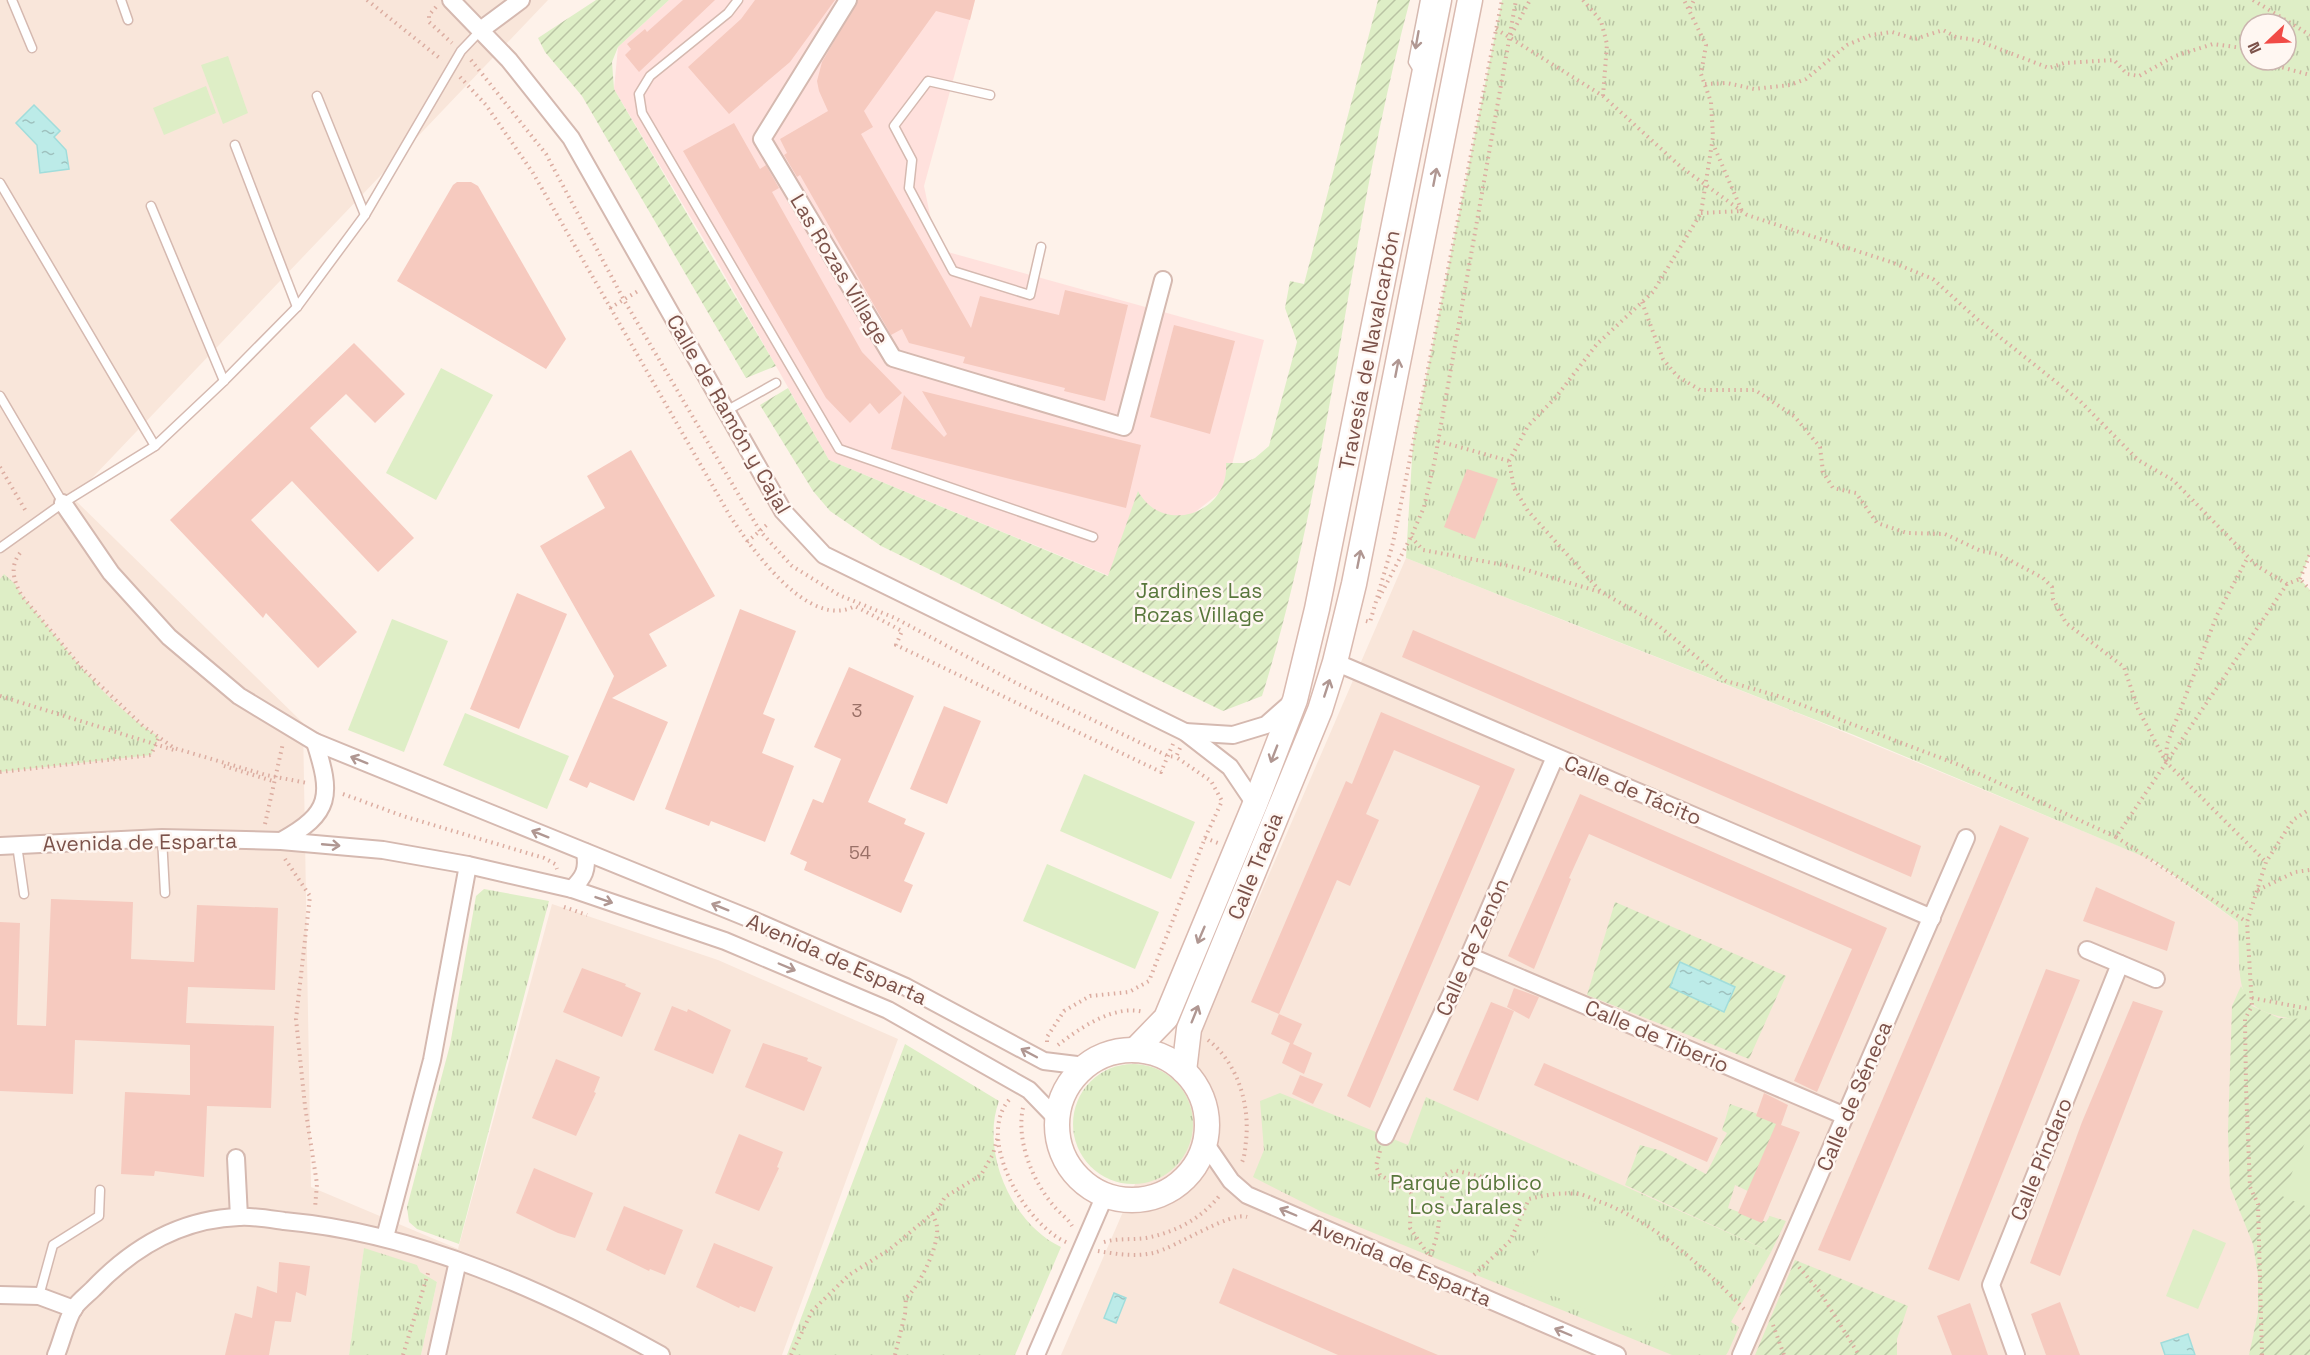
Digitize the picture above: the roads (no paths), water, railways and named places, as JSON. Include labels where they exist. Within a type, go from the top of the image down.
[{"type":"street","name":"Calle de Ramón y Cajal","points":[[451,0],[482,29],[571,138],[783,511],[824,555],[1185,732],[1230,767],[1255,804]]},
{"type":"street","points":[[482,29],[520,0]]},
{"type":"street","name":"Las Rozas Village","points":[[848,0],[762,139],[893,358],[1124,427],[1163,280]]},
{"type":"street","name":"Travesía de Navalcarbón","points":[[1295,700],[1319,597],[1439,0]]},
{"type":"street","name":"Travesía de Navalcarbón","points":[[1335,662],[1354,584],[1470,0]]},
{"type":"street","name":"Avenida de Esparta","points":[[63,503],[111,573],[169,637],[239,696],[315,742],[753,920],[906,987],[1044,1061],[1085,1066]]},
{"type":"street","name":"Calle de Tácito","points":[[1335,662],[1932,918]]},
{"type":"street","name":"Calle Tracia","points":[[1184,1071],[1189,1029],[1320,710],[1335,662]]},
{"type":"street","name":"Calle de Ramón y Cajal","points":[[1185,732],[1233,735],[1266,725],[1295,700]]},
{"type":"street","name":"Calle Tracia","points":[[1135,1050],[1166,1018],[1255,804],[1295,700]]},
{"type":"street","name":"Avenida de Esparta","points":[[281,840],[308,826],[323,805],[326,778],[315,742]]},
{"type":"street","name":"Calle de Zenón","points":[[1385,1136],[1469,956],[1555,757]]},
{"type":"street","name":"Avenida de Esparta","points":[[0,846],[162,838],[281,840],[383,850],[468,865],[565,887],[725,941],[888,1010],[1029,1090],[1057,1119]]},
{"type":"street","name":"Calle de Séneca","points":[[1741,1355],[1966,838]]},
{"type":"street","points":[[565,887],[583,878],[588,866],[585,852]]},
{"type":"street","points":[[385,1237],[432,1060],[468,865]]},
{"type":"street","points":[[2087,950],[2156,979]]},
{"type":"street","name":"Calle de Tiberio","points":[[1469,956],[1845,1116]]},
{"type":"street","name":"Calle Píndaro","points":[[2016,1355],[1991,1285],[2120,964]]},
{"type":"street","points":[[1135,1050],[1162,1056],[1184,1071],[1196,1087],[1204,1104],[1207,1123],[1205,1143],[1197,1162],[1184,1179],[1167,1192],[1147,1199],[1126,1200],[1106,1195],[1085,1183],[1069,1165],[1062,1151],[1057,1119],[1062,1099],[1071,1081],[1085,1066],[1109,1054],[1135,1050]]},
{"type":"street","name":"Avenida de Esparta","points":[[1205,1143],[1231,1181],[1247,1195],[1617,1355]]},
{"type":"street","points":[[236,1158],[239,1217]]},
{"type":"street","points":[[1036,1355],[1106,1195]]},
{"type":"street","points":[[56,1355],[74,1309],[115,1265],[157,1237],[196,1224],[239,1217],[313,1223],[385,1237],[435,1253],[596,1319],[662,1355]]},
{"type":"street","points":[[437,1355],[458,1261]]},
{"type":"street","points":[[0,1295],[39,1296],[74,1309]]},
{"type":"lane","points":[[12,0],[32,48]]},
{"type":"lane","points":[[121,0],[128,20]]},
{"type":"lane","points":[[738,0],[728,13],[650,76],[639,93],[642,113],[839,449],[1093,537]]},
{"type":"lane","points":[[1423,78],[1413,62],[1425,0]]},
{"type":"lane","points":[[0,548],[63,503],[155,446],[224,381],[297,307],[365,215],[461,51],[482,29]]},
{"type":"lane","points":[[990,95],[928,81],[894,126],[912,160],[909,188],[953,272],[1030,295],[1041,248]]},
{"type":"lane","points":[[317,96],[365,215]]},
{"type":"lane","points":[[235,145],[297,307]]},
{"type":"lane","points":[[0,183],[155,446]]},
{"type":"lane","points":[[151,206],[224,381]]},
{"type":"lane","points":[[726,411],[776,383]]},
{"type":"lane","name":"Avenida de Esparta","points":[[0,396],[63,503]]},
{"type":"lane","points":[[162,838],[165,893]]},
{"type":"lane","points":[[17,845],[24,894]]},
{"type":"lane","points":[[39,1296],[53,1245],[99,1216],[100,1190]]},
{"type":"water","points":[[34,105],[60,131],[54,137],[66,150],[69,169],[40,173],[37,145],[16,123]]},
{"type":"water","points":[[1680,962],[1735,987],[1724,1012],[1670,987]]},
{"type":"water","points":[[1114,1293],[1126,1298],[1116,1323],[1104,1318]]},
{"type":"water","points":[[2188,1334],[2195,1355],[2165,1355],[2161,1343]]},
{"type":"park label","name":"Jardines Las Rozas Village","points":[[1199,602]]},
{"type":"park label","name":"Parque público Los Jarales","points":[[1466,1194]]}]
